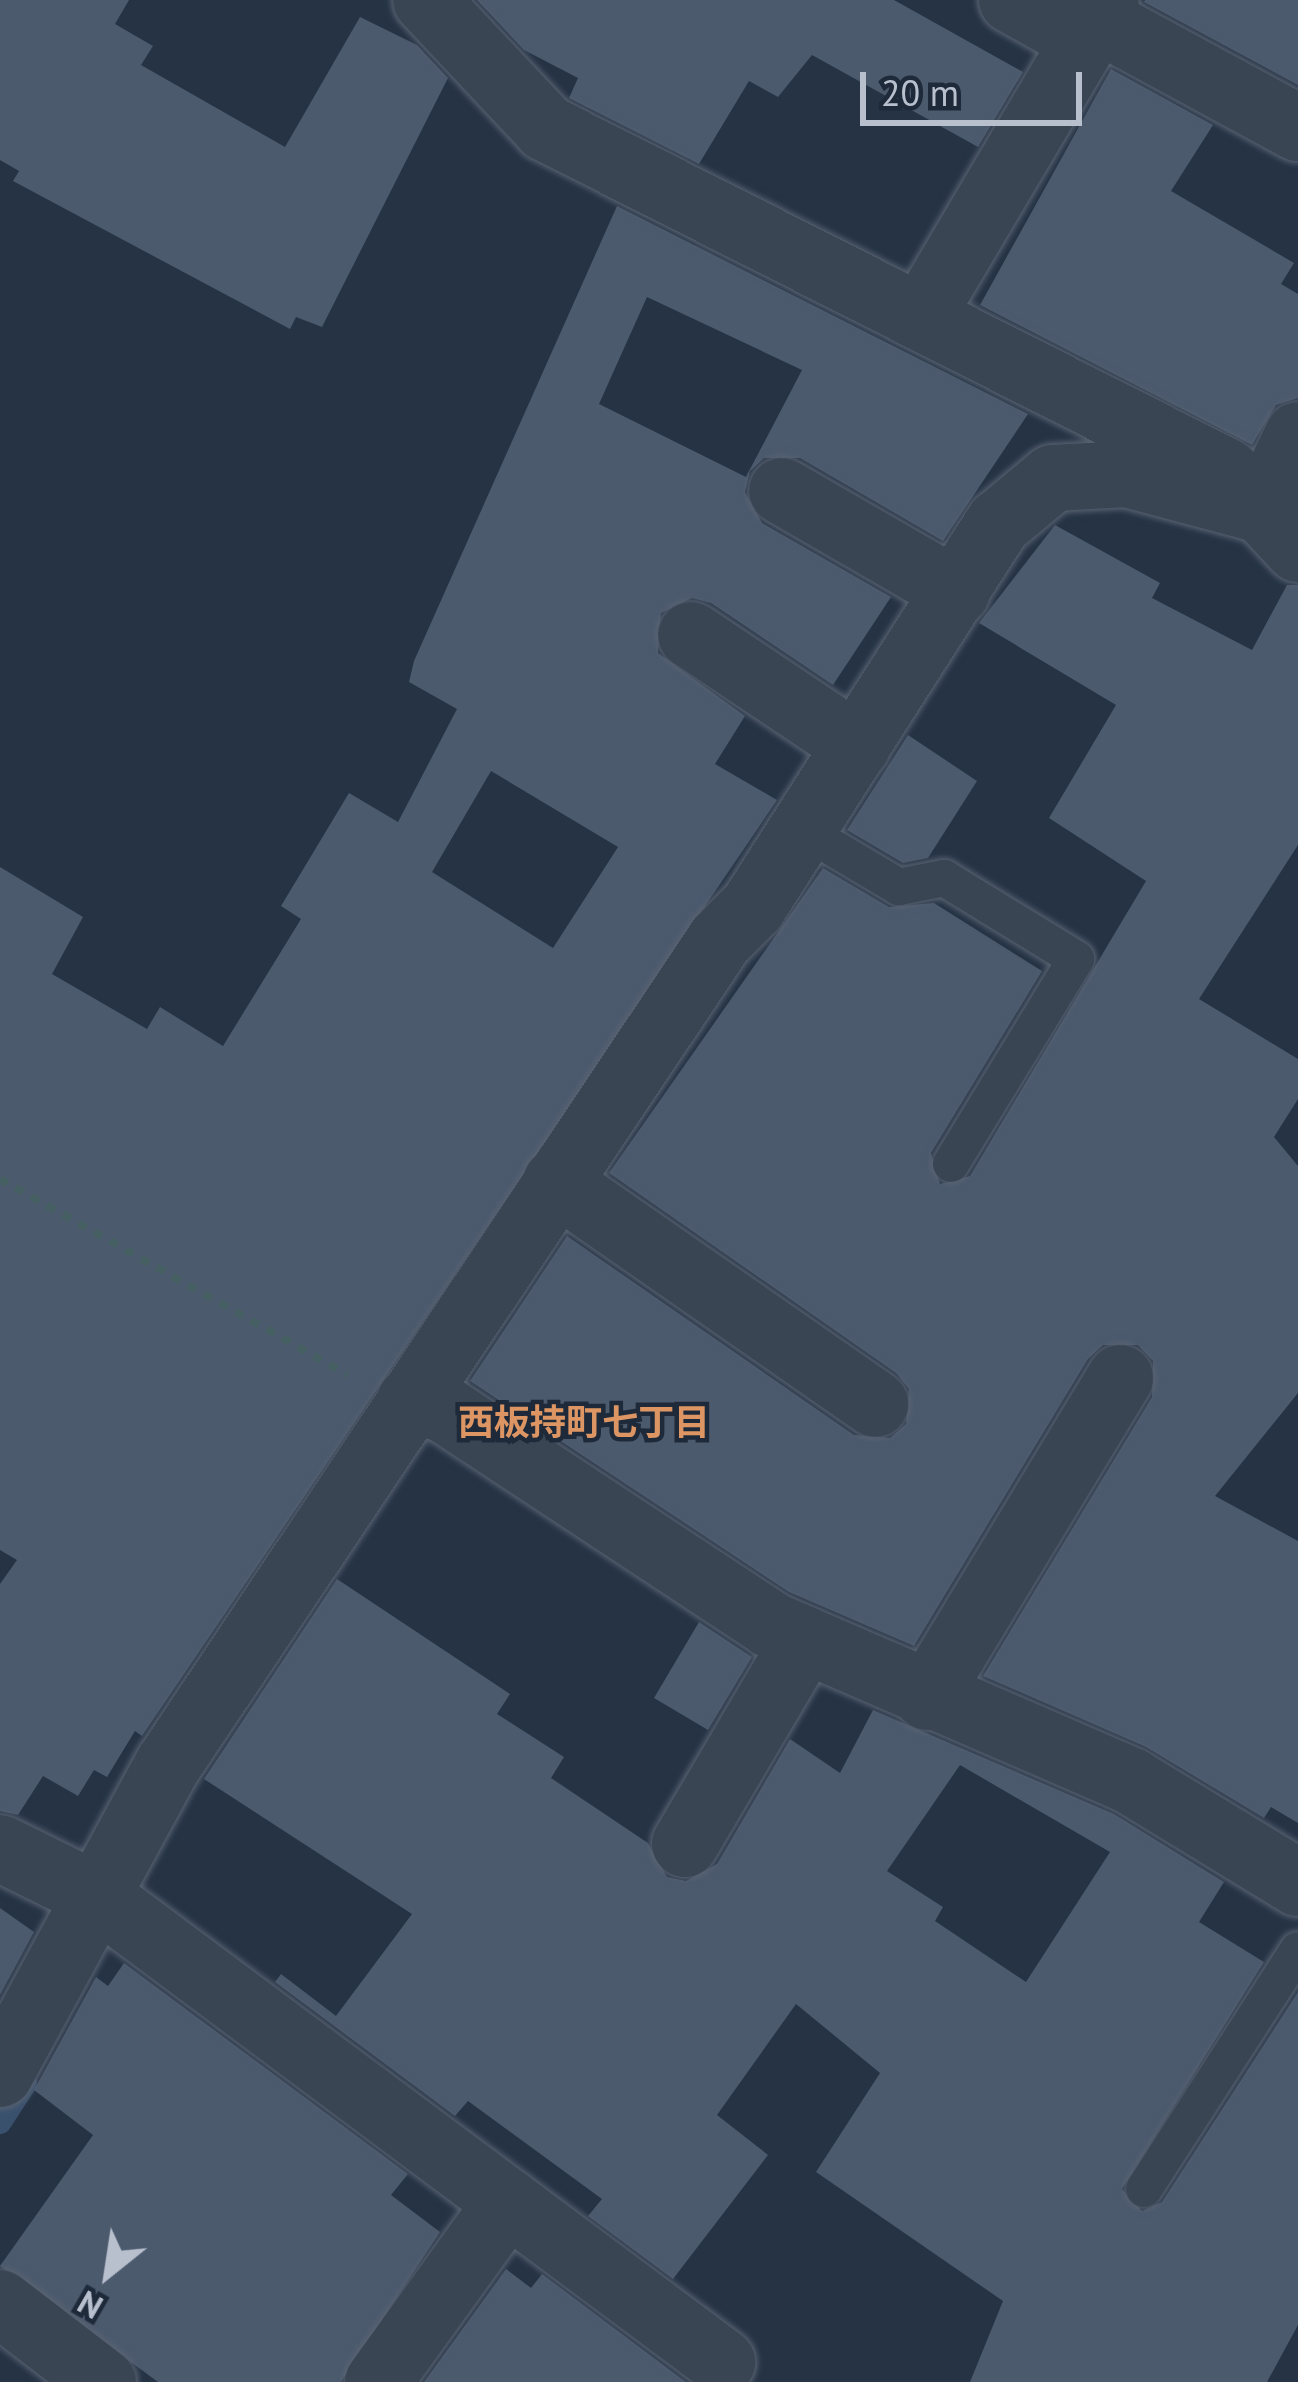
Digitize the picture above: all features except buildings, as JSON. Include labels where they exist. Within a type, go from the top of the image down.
[{"type":"street","points":[[426,0],[546,128],[922,317],[1276,517]]},
{"type":"street","points":[[1012,0],[1068,31],[1103,16]]},
{"type":"street","points":[[922,317],[1103,16]]},
{"type":"street","points":[[1103,16],[1298,128]]},
{"type":"street","points":[[1276,517],[1298,435]]},
{"type":"street","points":[[0,2074],[168,1765],[556,1182],[803,830],[999,523],[1053,478],[1127,474],[1276,517]]},
{"type":"street","points":[[782,491],[957,592]]},
{"type":"street","points":[[691,635],[857,746]]},
{"type":"street","points":[[556,1182],[875,1404]]},
{"type":"street","points":[[927,1696],[1120,1378]]},
{"type":"street","points":[[410,1401],[444,1409],[805,1640],[1131,1781],[1298,1883]]},
{"type":"street","points":[[685,1844],[805,1640]]},
{"type":"street","points":[[0,1848],[97,1896],[722,2362]]},
{"type":"street","points":[[378,2382],[508,2202]]},
{"type":"street","points":[[0,2303],[104,2382]]},
{"type":"lane","points":[[803,830],[899,887],[944,878],[1076,958],[951,1164]]},
{"type":"lane","points":[[1144,2189],[1298,1950]]},
{"type":"path","points":[[0,1180],[410,1401]]},
{"type":"waterway","points":[[0,2123],[26,2083]]},
{"type":"district","name":"西板持町七丁目","points":[[584,1422]]}]
